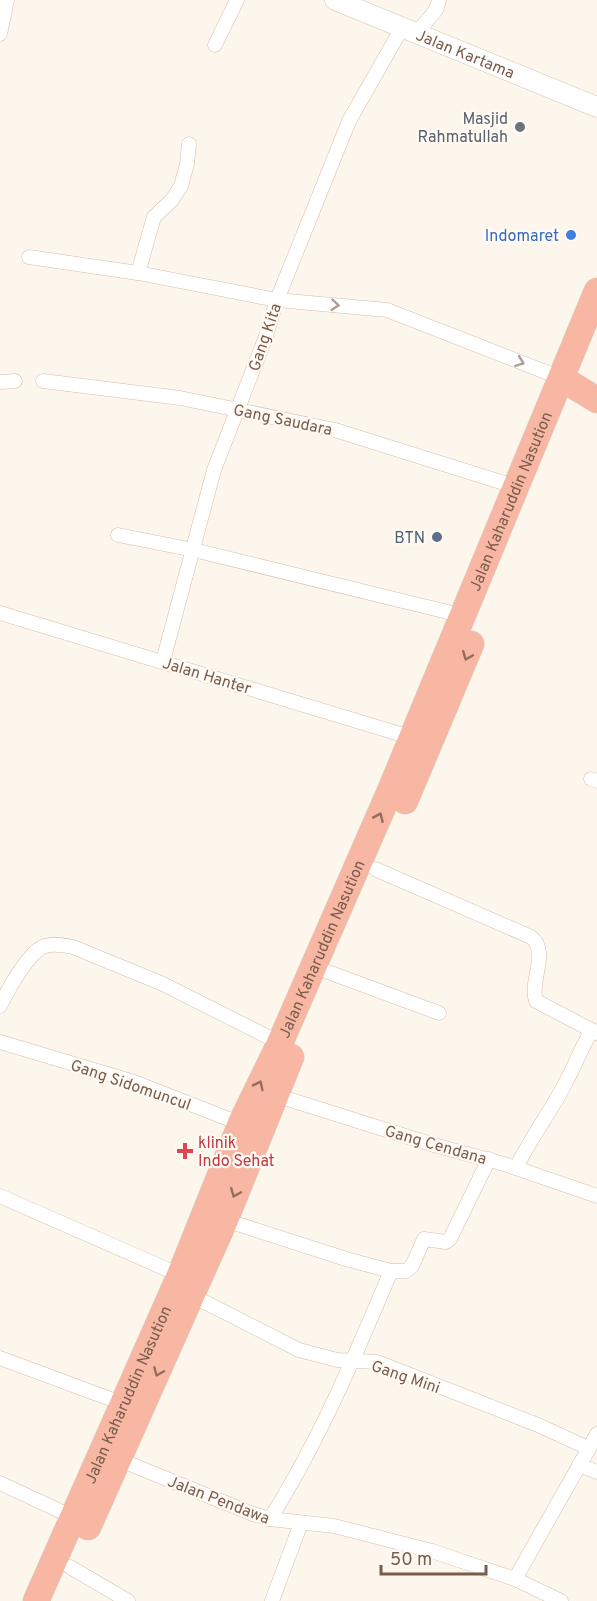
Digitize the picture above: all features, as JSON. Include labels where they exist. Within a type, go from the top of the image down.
[{"type":"highway","name":"Jalan Kaharuddin Nasution","points":[[55,1601],[120,1460],[185,1285],[250,1128],[280,1043],[413,738],[517,487],[578,389],[597,291]]},
{"type":"highway","name":"Jalan Kaharuddin Nasution","points":[[36,1601],[124,1404],[185,1285],[225,1220],[250,1128],[275,1095],[435,733],[578,389],[597,336]]},
{"type":"main road","name":"Jalan Kartama","points":[[346,2],[409,31],[597,107]]},
{"type":"street","points":[[0,34],[7,0]]},
{"type":"street","points":[[215,45],[237,0]]},
{"type":"street","name":"Gang Kita","points":[[163,661],[194,550],[213,470],[265,339],[277,300],[349,121],[409,31],[436,10],[439,0]]},
{"type":"street","points":[[138,273],[154,217],[172,200],[181,186],[189,144]]},
{"type":"street","points":[[28,257],[138,273],[277,300],[387,310],[578,389]]},
{"type":"street","points":[[0,382],[15,381]]},
{"type":"street","name":"Gang Saudara","points":[[43,381],[169,396],[335,430],[517,487]]},
{"type":"street","points":[[118,535],[194,550],[464,616]]},
{"type":"street","name":"Jalan Hanter","points":[[0,612],[413,738]]},
{"type":"street","points":[[375,869],[537,941],[539,949],[534,986],[536,1001],[594,1031],[577,1053],[567,1080],[531,1138],[516,1168]]},
{"type":"street","points":[[0,1006],[33,952],[47,945],[58,944],[73,947],[163,984],[280,1043]]},
{"type":"street","points":[[328,972],[439,1013]]},
{"type":"street","name":"Gang Sidomuncul","points":[[0,1042],[134,1082],[250,1128]]},
{"type":"street","name":"Gang Cendana","points":[[275,1095],[434,1145],[489,1159],[597,1196]]},
{"type":"street","points":[[225,1220],[391,1271],[406,1271],[410,1268],[424,1239],[446,1242],[450,1239],[489,1159]]},
{"type":"street","name":"Gang Mini","points":[[0,1196],[185,1285],[299,1350],[352,1362],[377,1362],[538,1425],[588,1448]]},
{"type":"street","points":[[270,1519],[311,1449],[391,1271]]},
{"type":"street","points":[[0,1358],[124,1404]]},
{"type":"street","points":[[515,1579],[597,1434]]},
{"type":"street","name":"Jalan Pendawa","points":[[120,1460],[270,1519],[334,1526],[432,1551],[515,1579],[561,1601]]},
{"type":"street","points":[[579,1465],[597,1472]]},
{"type":"street","points":[[0,1483],[74,1517]]},
{"type":"street","points":[[272,1601],[301,1523]]},
{"type":"street","points":[[70,1567],[128,1601]]},
{"type":"place","name":"Masjid Rahmatullah","points":[[520,127]]},
{"type":"place","name":"Indomaret","points":[[571,235]]},
{"type":"place","name":"BTN","points":[[437,537]]},
{"type":"place","name":"klinik Indo Sehat","points":[[185,1151]]}]
